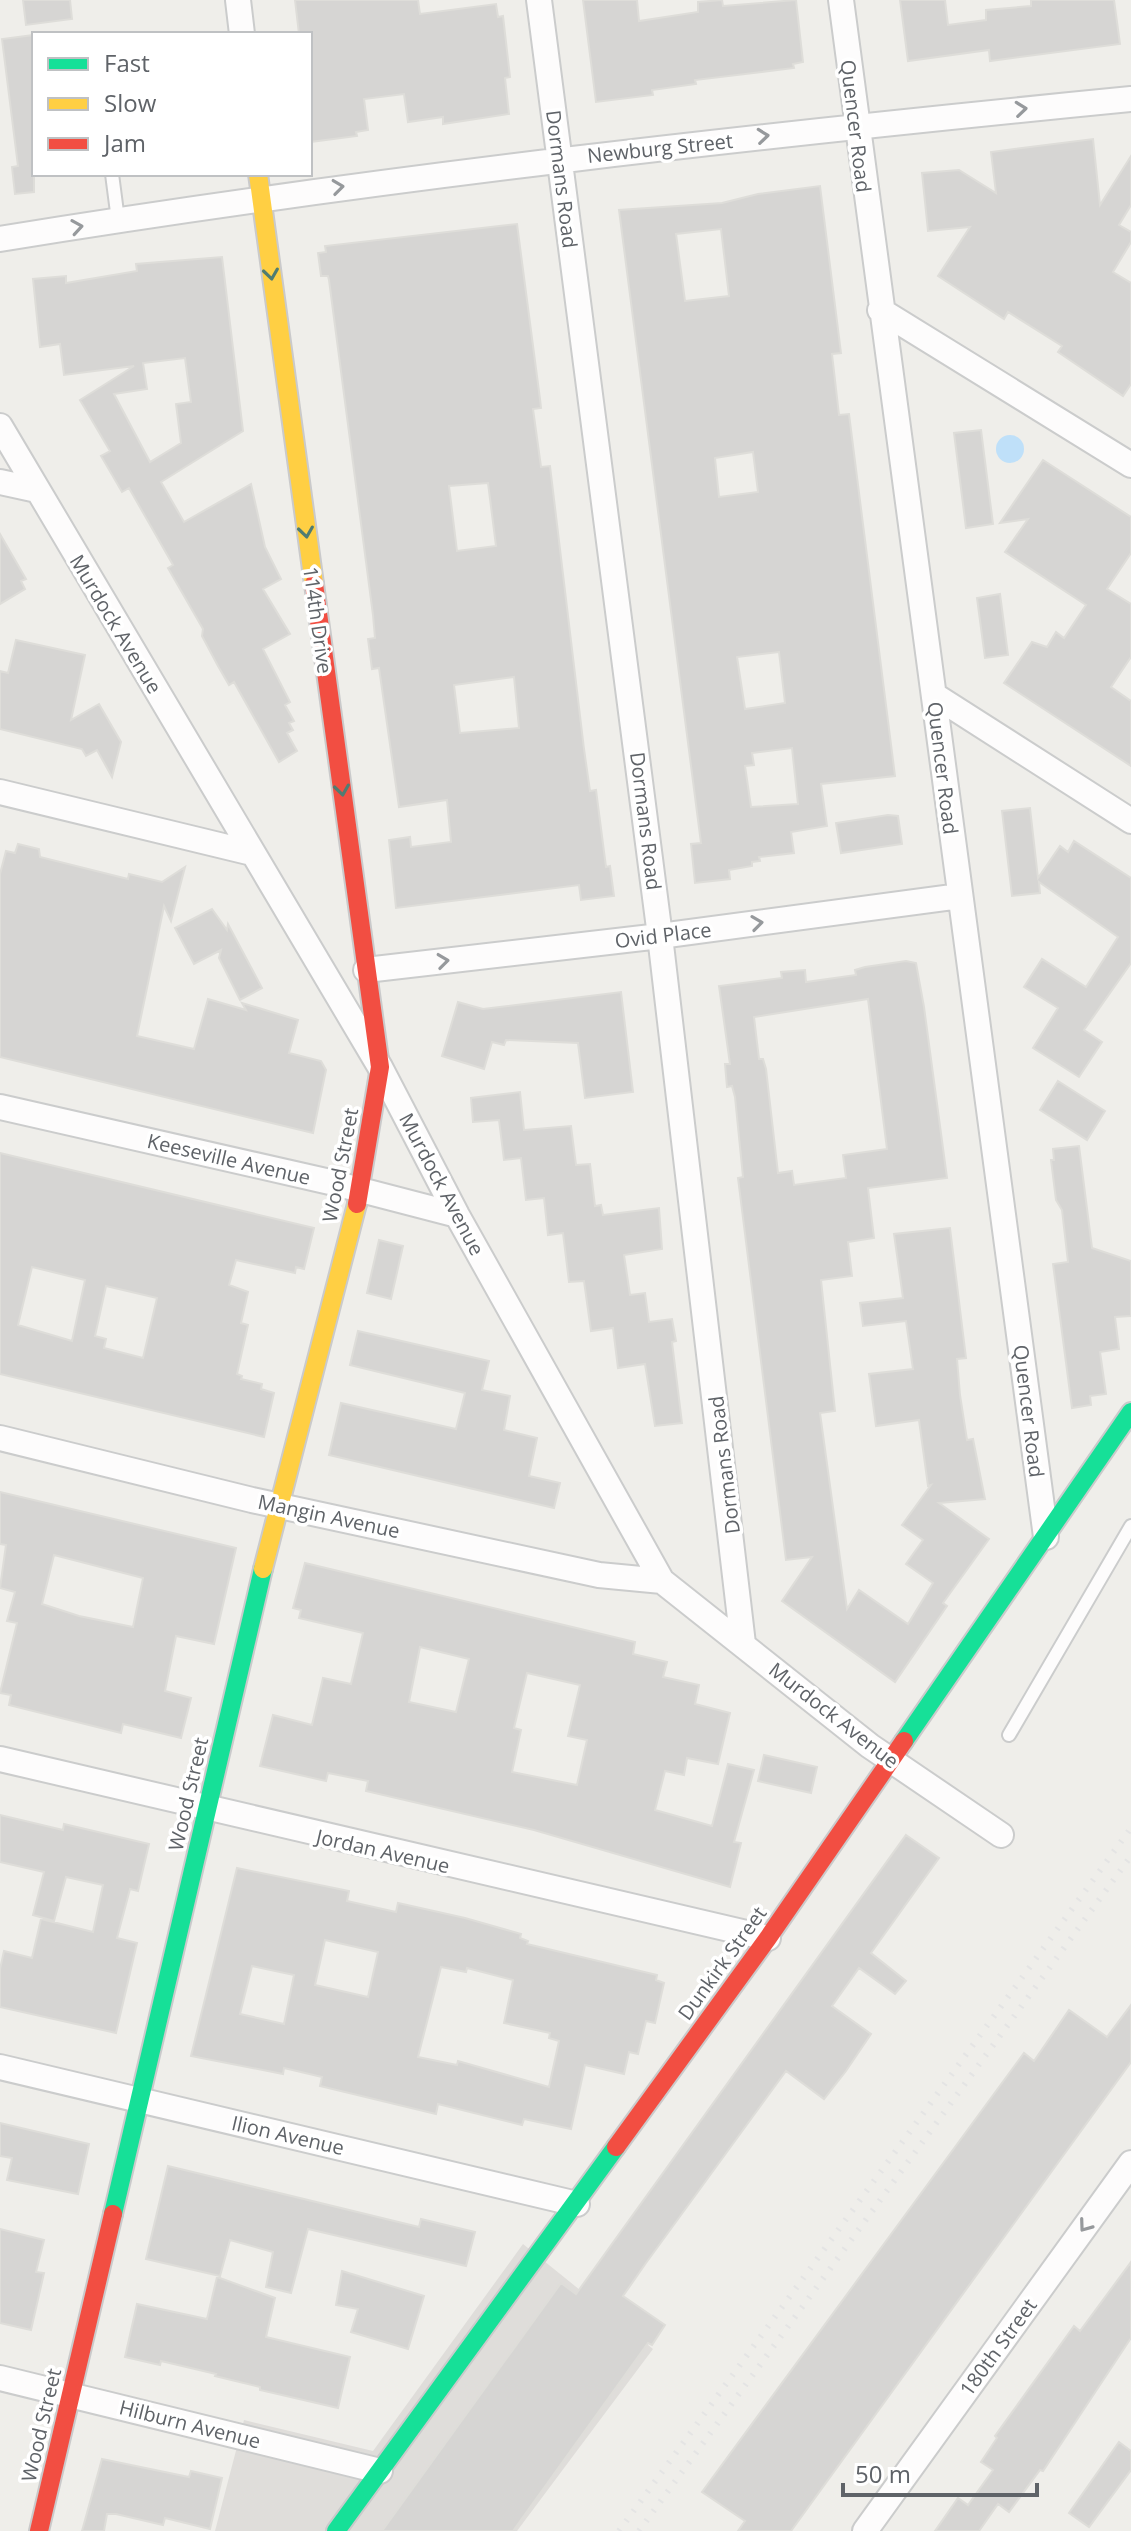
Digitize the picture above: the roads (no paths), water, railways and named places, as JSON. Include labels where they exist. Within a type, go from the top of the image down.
[{"type":"street","points":[[238,0],[242,32]]},
{"type":"street","name":"Dormans Road","points":[[539,0],[660,936],[743,1644]]},
{"type":"street","name":"Quencer Road","points":[[841,0],[855,126],[1046,1537]]},
{"type":"street","name":"Newburg Street","points":[[0,239],[118,220],[259,186],[560,159],[1131,99]]},
{"type":"street","name":"114th Drive","points":[[259,186],[380,1067]]},
{"type":"street","points":[[880,310],[1131,465]]},
{"type":"street","name":"Murdock Avenue","points":[[0,426],[380,1067],[457,1215],[662,1581],[892,1760],[1001,1835]]},
{"type":"street","points":[[0,482],[37,490]]},
{"type":"street","points":[[934,695],[1131,821]]},
{"type":"street","points":[[0,792],[252,853]]},
{"type":"street","name":"Ovid Place","points":[[366,970],[660,936],[960,896]]},
{"type":"street","name":"Wood Street","points":[[39,2531],[278,1505],[361,1190],[380,1067]]},
{"type":"street","name":"Keeseville Avenue","points":[[0,1107],[457,1215]]},
{"type":"street","name":"Dunkirk Street","points":[[336,2531],[768,1938],[1131,1412]]},
{"type":"street","name":"Mangin Avenue","points":[[0,1438],[278,1505],[599,1575],[662,1581]]},
{"type":"street","name":"Jordan Avenue","points":[[0,1759],[207,1810],[768,1938]]},
{"type":"street","name":"Ilion Avenue","points":[[0,2067],[577,2204]]},
{"type":"street","name":"180th Street","points":[[865,2531],[1131,2163]]},
{"type":"street","name":"Hilburn Avenue","points":[[0,2378],[380,2471]]},
{"type":"lane","points":[[112,176],[118,220]]},
{"type":"lane","points":[[1009,1735],[1131,1526]]},
{"type":"water","points":[[1010,435],[1020,439],[1024,449],[1020,459],[1010,463],[1000,459],[996,449],[1000,439]]},
{"type":"railway","points":[[619,2531],[1131,1828]]},
{"type":"railway","points":[[639,2531],[1131,1856]]}]
